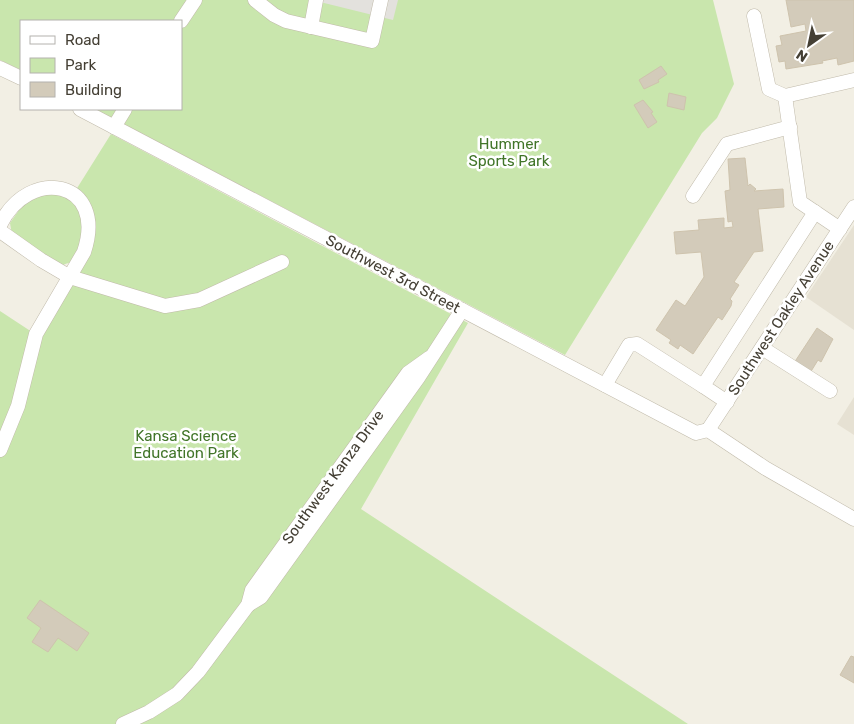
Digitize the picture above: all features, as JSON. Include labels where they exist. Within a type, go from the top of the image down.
[{"type":"street","points":[[182,20],[195,0]]},
{"type":"street","points":[[255,0],[274,15],[311,27],[372,41],[377,1]]},
{"type":"street","points":[[311,27],[316,0]]},
{"type":"street","points":[[754,16],[769,89],[785,96],[854,80]]},
{"type":"street","points":[[0,68],[20,78]]},
{"type":"street","points":[[785,96],[800,202],[840,229]]},
{"type":"street","name":"Southwest 3rd Street","points":[[82,110],[696,433],[708,430]]},
{"type":"street","points":[[114,127],[124,110]]},
{"type":"street","points":[[693,196],[727,144],[790,127]]},
{"type":"street","points":[[0,225],[6,212],[30,192],[50,188],[74,193],[90,220],[89,238],[84,252],[36,334],[18,406],[0,450]]},
{"type":"street","name":"Southwest Oakley Avenue","points":[[708,430],[854,207]]},
{"type":"street","points":[[703,386],[815,212]]},
{"type":"street","points":[[0,231],[40,260],[70,277],[165,306],[199,300],[282,262]]},
{"type":"street","name":"Southwest Kanza Drive","points":[[123,724],[149,712],[177,694],[198,672],[248,605],[262,597],[418,378],[429,358],[462,310]]},
{"type":"street","points":[[606,385],[629,345],[637,344],[726,402]]},
{"type":"street","points":[[762,348],[830,390]]},
{"type":"street","points":[[708,430],[766,468],[854,518]]},
{"type":"shaded area","points":[[312,0],[398,0],[393,20]]},
{"type":"shaded area","points":[[854,225],[854,330],[806,297]]},
{"type":"shaded area","points":[[854,397],[854,435],[837,424]]},
{"type":"green space","name":"Hummer Sports Park","points":[[0,0],[713,0],[734,84],[717,118],[702,133],[565,355],[97,110],[182,110],[182,20],[20,20],[20,70],[0,60]]},
{"type":"green space","name":"Kansa Science Education Park","points":[[111,134],[468,323],[361,509],[688,724],[0,724],[0,311],[35,334],[89,238],[74,193]]},
{"type":"green space","points":[[47,192],[62,195],[73,203],[79,210],[85,228],[83,246],[79,254],[71,262],[61,266],[12,235],[10,223],[26,200]]},
{"type":"building","points":[[786,0],[854,0],[854,61],[838,65],[837,58],[822,61],[823,63],[786,69],[785,61],[779,62],[776,46],[782,45],[780,36],[806,31],[805,24],[791,27]]},
{"type":"building","points":[[661,66],[667,74],[658,80],[659,82],[644,89],[639,80]]},
{"type":"building","points":[[669,93],[686,97],[684,110],[667,106]]},
{"type":"building","points":[[643,100],[653,112],[651,113],[657,122],[648,128],[634,105]]},
{"type":"building","points":[[745,158],[748,186],[750,184],[756,189],[754,191],[783,189],[784,207],[758,209],[763,251],[754,252],[734,282],[739,285],[730,299],[732,301],[731,306],[722,320],[718,317],[693,354],[680,345],[678,349],[669,343],[671,340],[656,330],[676,300],[685,306],[704,277],[701,252],[676,254],[674,232],[699,230],[698,220],[724,218],[724,228],[733,227],[732,221],[728,222],[725,191],[730,190],[728,159]]},
{"type":"building","points":[[817,328],[833,339],[821,362],[818,360],[810,373],[794,363]]},
{"type":"building","points":[[40,600],[89,633],[77,651],[58,638],[48,652],[32,642],[41,628],[27,618]]},
{"type":"building","points":[[851,656],[854,657],[854,683],[840,675]]}]
